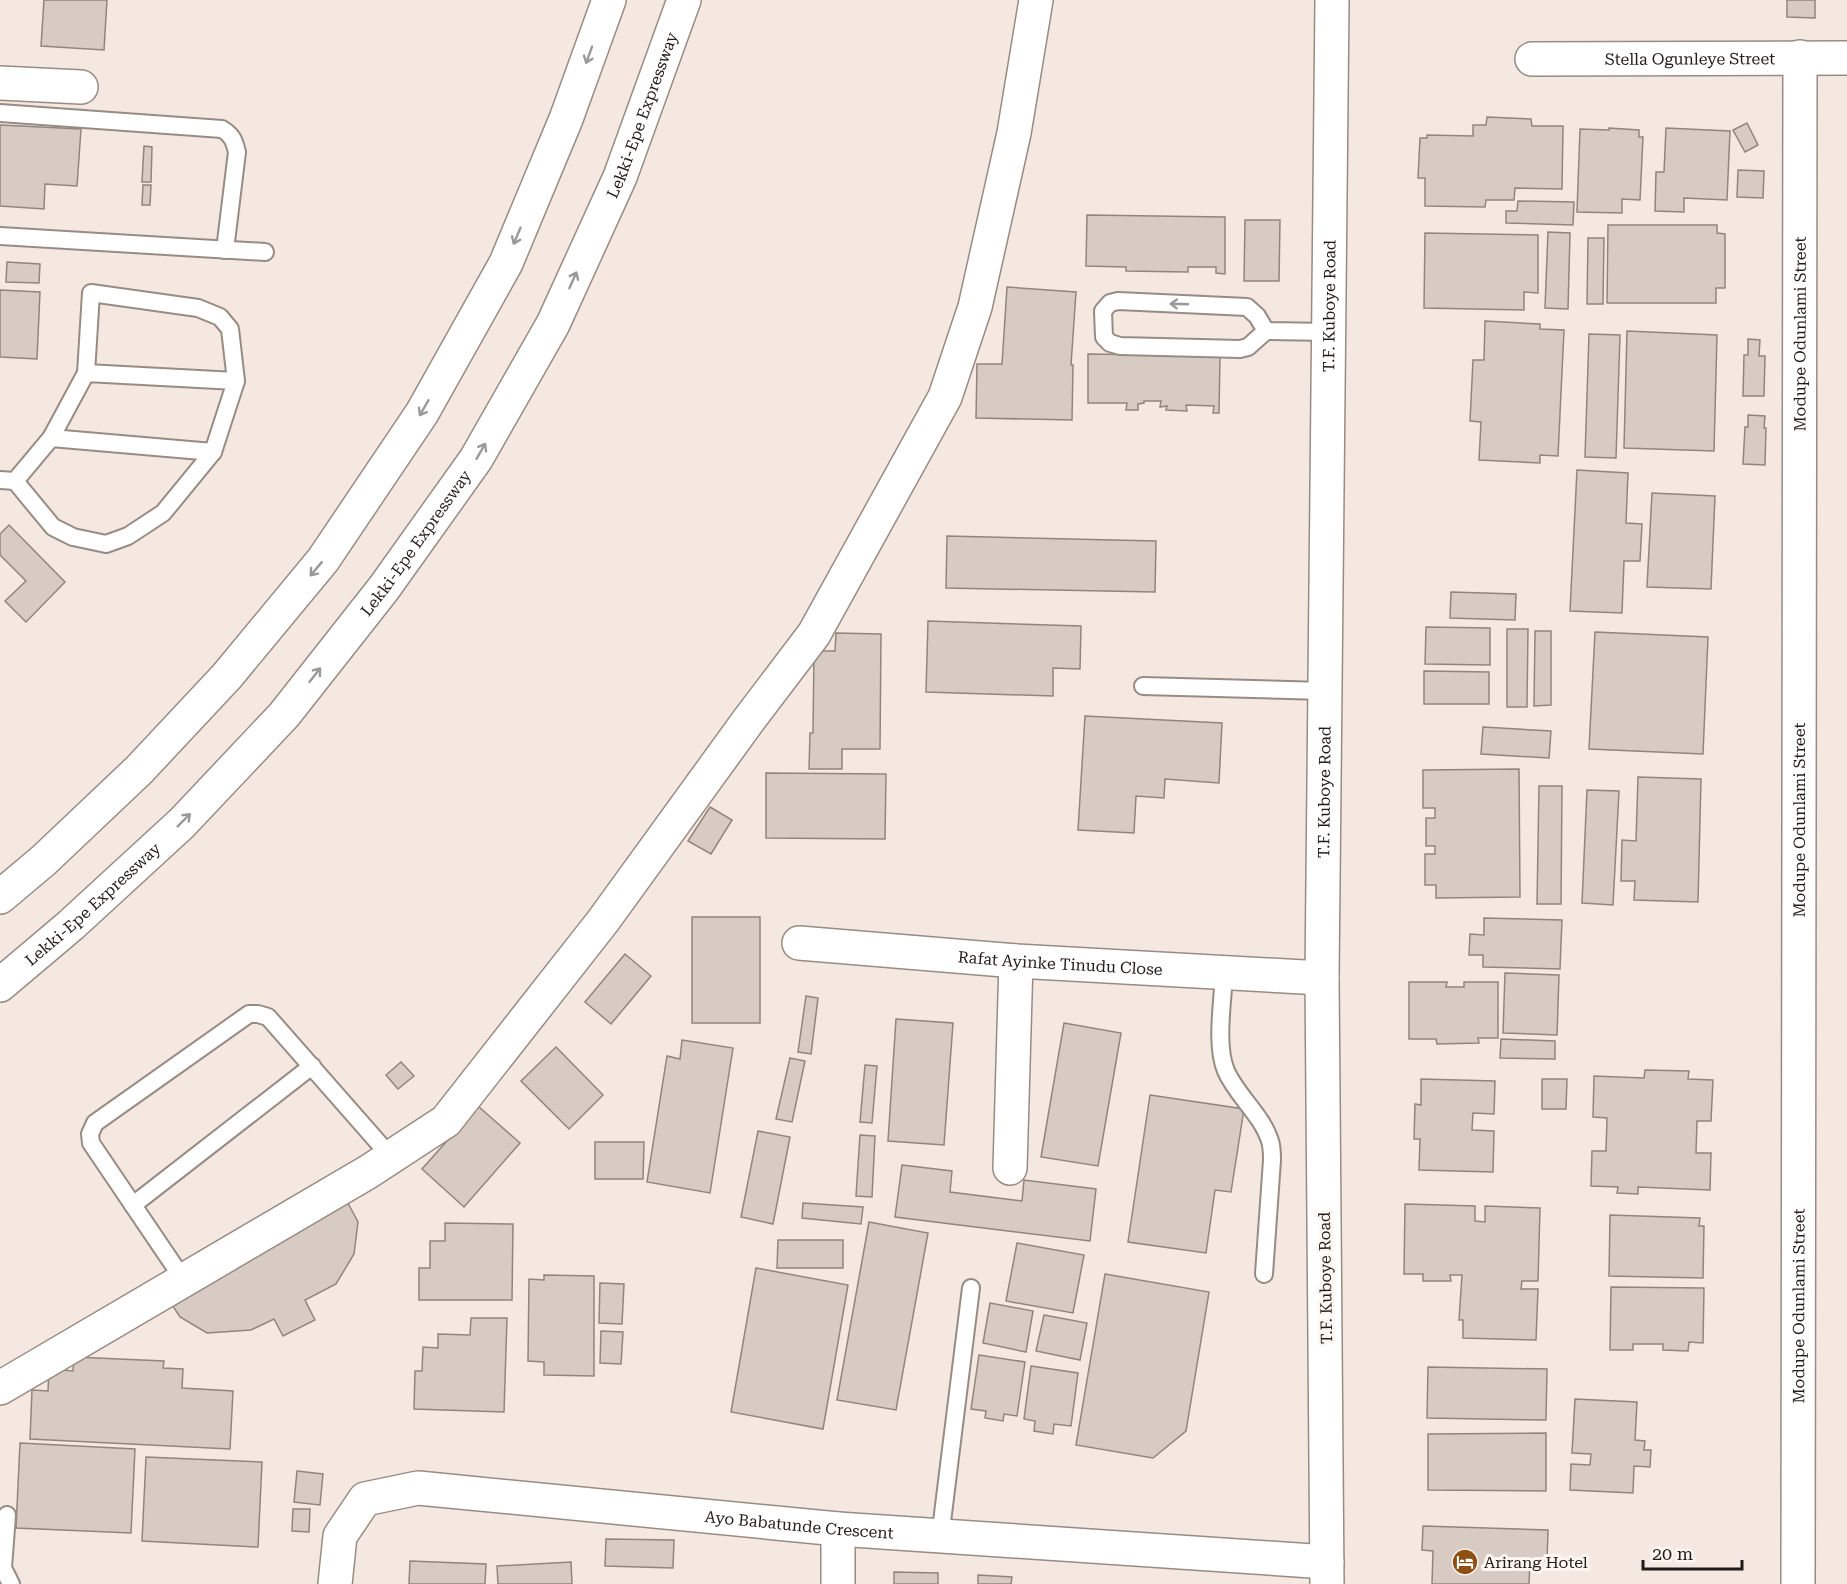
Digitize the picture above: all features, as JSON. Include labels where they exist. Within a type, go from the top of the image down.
[{"type":"main road","points":[[0,897],[44,860],[139,770],[227,676],[323,560],[422,413],[506,263],[566,118],[609,0]]},
{"type":"main road","name":"Lekki-Epe Expressway","points":[[0,985],[71,925],[182,823],[284,716],[384,588],[476,459],[553,324],[615,188],[684,0]]},
{"type":"main road","points":[[0,1388],[392,1157],[446,1120],[603,921],[814,634],[945,397],[978,295],[1014,133],[1036,0]]},
{"type":"main road","name":"T.F. Kuboye Road","points":[[1327,1573],[1322,978],[1332,0]]},
{"type":"main road","name":"Modupe Odunlami Street","points":[[1798,1584],[1800,57]]},
{"type":"main road","name":"Stella Ogunleye Street","points":[[1532,59],[1847,58]]},
{"type":"main road","points":[[0,83],[81,87]]},
{"type":"main road","name":"Rafat Ayinke Tinudu Close","points":[[799,943],[1017,961],[1322,978]]},
{"type":"main road","points":[[1010,1168],[1017,961]]},
{"type":"main road","name":"Ayo Babatunde Crescent","points":[[335,1584],[340,1536],[365,1499],[418,1488],[1327,1573]]},
{"type":"main road","points":[[838,1529],[838,1584]]},
{"type":"lane","points":[[0,113],[222,129],[230,133],[237,152],[225,250]]},
{"type":"lane","points":[[0,236],[265,252]]},
{"type":"lane","points":[[91,293],[198,308],[220,317],[230,329],[236,381],[213,452],[163,513],[128,536],[106,544],[73,537],[53,527],[8,480],[51,438],[86,373],[91,293]]},
{"type":"lane","points":[[1266,331],[1257,316],[1246,307],[1118,301],[1110,303],[1103,311],[1104,337],[1110,343],[1120,346],[1240,349],[1248,347],[1266,331],[1328,332]]},
{"type":"lane","points":[[86,373],[236,381]]},
{"type":"lane","points":[[51,438],[213,452]]},
{"type":"lane","points":[[1143,686],[1325,691]]},
{"type":"lane","points":[[1224,973],[1221,1047],[1225,1069],[1236,1089],[1261,1123],[1270,1142],[1272,1160],[1264,1274]]},
{"type":"lane","points":[[183,1280],[91,1143],[90,1134],[95,1123],[249,1014],[268,1017],[392,1157]]},
{"type":"lane","points":[[133,1205],[312,1066]]},
{"type":"lane","points":[[940,1538],[971,1288]]},
{"type":"lane","points":[[7,1515],[3,1568],[11,1584]]},
{"type":"building","points":[[44,0],[107,0],[104,50],[41,46]]},
{"type":"building","points":[[1787,0],[1815,0],[1815,18],[1787,17]]},
{"type":"building","points":[[1487,117],[1531,119],[1532,126],[1563,126],[1562,189],[1515,188],[1514,200],[1486,200],[1485,207],[1425,206],[1425,178],[1418,178],[1420,138],[1427,138],[1427,135],[1473,136],[1473,125],[1486,125]]},
{"type":"building","points":[[1747,123],[1758,145],[1745,152],[1733,130]]},
{"type":"building","points":[[0,125],[81,129],[77,186],[45,184],[44,209],[0,206]]},
{"type":"building","points":[[1609,128],[1639,130],[1639,137],[1643,137],[1640,200],[1622,199],[1622,213],[1577,212],[1580,129],[1609,130]]},
{"type":"building","points":[[1666,128],[1730,131],[1727,200],[1684,198],[1684,212],[1655,211],[1656,172],[1664,172]]},
{"type":"building","points":[[144,146],[152,147],[151,182],[142,182]]},
{"type":"building","points":[[1738,170],[1764,171],[1763,198],[1737,197]]},
{"type":"building","points":[[143,185],[151,185],[150,205],[142,205]]},
{"type":"building","points":[[1518,201],[1574,202],[1573,225],[1506,223],[1506,211],[1517,211]]},
{"type":"building","points":[[1087,215],[1225,217],[1225,274],[1216,273],[1216,267],[1188,267],[1188,272],[1126,271],[1126,267],[1086,266]]},
{"type":"building","points":[[1245,220],[1280,220],[1279,281],[1244,281]]},
{"type":"building","points":[[1608,225],[1717,225],[1717,233],[1725,234],[1725,288],[1716,288],[1716,303],[1607,303]]},
{"type":"building","points":[[1548,232],[1570,233],[1568,309],[1545,308]]},
{"type":"building","points":[[1425,233],[1538,235],[1538,293],[1524,292],[1524,310],[1424,308]]},
{"type":"building","points":[[1588,238],[1604,238],[1603,304],[1587,304]]},
{"type":"building","points":[[7,262],[40,264],[39,283],[6,282]]},
{"type":"building","points":[[1007,287],[1076,292],[1071,365],[1073,365],[1072,420],[976,418],[977,364],[1002,364]]},
{"type":"building","points":[[0,290],[40,292],[37,359],[0,357]]},
{"type":"building","points":[[1485,321],[1540,324],[1540,329],[1564,330],[1558,456],[1540,455],[1540,463],[1479,460],[1481,422],[1470,421],[1473,360],[1484,360]]},
{"type":"building","points":[[1627,331],[1717,335],[1714,451],[1624,448]]},
{"type":"building","points":[[1589,334],[1620,335],[1616,458],[1585,457]]},
{"type":"building","points":[[1748,339],[1760,340],[1759,356],[1765,356],[1764,396],[1743,396],[1744,355],[1748,355]]},
{"type":"building","points":[[1088,354],[1220,356],[1219,413],[1213,413],[1214,406],[1186,405],[1187,411],[1166,410],[1167,406],[1160,407],[1161,401],[1144,401],[1138,404],[1138,410],[1126,410],[1127,403],[1088,403]]},
{"type":"building","points":[[1748,415],[1765,416],[1765,465],[1743,464]]},
{"type":"building","points":[[1577,470],[1628,473],[1626,523],[1642,524],[1640,561],[1624,561],[1622,613],[1570,611]]},
{"type":"building","points":[[1652,493],[1715,496],[1711,589],[1647,587]]},
{"type":"building","points":[[9,525],[65,582],[26,622],[5,601],[26,581],[0,555],[0,534]]},
{"type":"building","points":[[947,536],[1156,541],[1155,592],[946,588]]},
{"type":"building","points":[[1451,592],[1516,594],[1515,620],[1450,618]]},
{"type":"building","points":[[928,621],[1081,626],[1080,669],[1053,668],[1053,696],[926,692]]},
{"type":"building","points":[[1426,627],[1490,628],[1490,665],[1425,664]]},
{"type":"building","points":[[1507,629],[1528,629],[1527,707],[1507,707]]},
{"type":"building","points":[[1535,631],[1551,631],[1551,705],[1534,706]]},
{"type":"building","points":[[1595,632],[1708,637],[1703,754],[1589,749]]},
{"type":"building","points":[[836,633],[881,634],[880,749],[842,749],[842,769],[809,769],[810,733],[813,733],[814,651],[835,651]]},
{"type":"building","points":[[1424,671],[1489,672],[1489,704],[1424,704]]},
{"type":"building","points":[[1085,716],[1222,723],[1219,783],[1165,779],[1164,798],[1136,796],[1134,833],[1078,830]]},
{"type":"building","points":[[1483,727],[1551,731],[1549,758],[1481,754]]},
{"type":"building","points":[[1519,769],[1520,897],[1436,898],[1436,885],[1425,885],[1425,854],[1435,854],[1435,846],[1426,846],[1426,818],[1435,818],[1435,808],[1423,808],[1423,770]]},
{"type":"building","points":[[766,773],[886,774],[885,839],[766,838]]},
{"type":"building","points":[[1638,777],[1701,779],[1698,902],[1634,900],[1635,881],[1621,881],[1622,840],[1636,841]]},
{"type":"building","points":[[1539,786],[1562,786],[1561,904],[1537,904]]},
{"type":"building","points":[[1587,790],[1619,791],[1613,905],[1582,903]]},
{"type":"building","points":[[710,807],[732,820],[711,854],[688,841]]},
{"type":"building","points":[[692,917],[760,917],[760,1023],[692,1023]]},
{"type":"building","points":[[1484,918],[1562,920],[1560,969],[1483,967],[1483,955],[1469,955],[1470,934],[1484,935]]},
{"type":"building","points":[[625,954],[651,976],[611,1024],[585,1002]]},
{"type":"building","points":[[1505,973],[1559,975],[1557,1035],[1503,1033]]},
{"type":"building","points":[[1409,982],[1447,982],[1446,987],[1464,987],[1464,982],[1498,982],[1498,1038],[1478,1038],[1479,1043],[1437,1044],[1436,1039],[1409,1039]]},
{"type":"building","points":[[806,996],[818,998],[811,1054],[798,1052]]},
{"type":"building","points":[[896,1019],[953,1023],[944,1145],[888,1141]]},
{"type":"building","points":[[1064,1023],[1121,1033],[1098,1166],[1041,1157]]},
{"type":"building","points":[[1501,1039],[1555,1041],[1555,1059],[1500,1058]]},
{"type":"building","points":[[682,1040],[733,1048],[710,1193],[647,1182],[667,1056],[680,1059]]},
{"type":"building","points":[[556,1047],[603,1095],[569,1129],[521,1081]]},
{"type":"building","points":[[790,1058],[805,1061],[792,1122],[776,1119]]},
{"type":"building","points":[[401,1062],[414,1076],[398,1089],[386,1075]]},
{"type":"building","points":[[865,1065],[877,1066],[872,1123],[860,1122]]},
{"type":"building","points":[[1645,1070],[1689,1071],[1688,1079],[1713,1080],[1711,1121],[1697,1121],[1696,1153],[1711,1153],[1710,1190],[1638,1187],[1638,1194],[1617,1193],[1618,1187],[1591,1186],[1592,1151],[1606,1151],[1607,1118],[1593,1117],[1594,1076],[1644,1078]]},
{"type":"building","points":[[1421,1079],[1495,1081],[1494,1114],[1473,1113],[1472,1130],[1494,1131],[1493,1172],[1419,1170],[1420,1139],[1414,1139],[1415,1104],[1421,1105]]},
{"type":"building","points":[[1542,1079],[1567,1079],[1566,1109],[1542,1109]]},
{"type":"building","points":[[1150,1095],[1244,1109],[1231,1192],[1215,1190],[1206,1253],[1128,1242]]},
{"type":"building","points":[[478,1106],[520,1143],[464,1207],[422,1169]]},
{"type":"building","points":[[758,1131],[790,1137],[773,1224],[741,1217]]},
{"type":"building","points":[[860,1135],[875,1136],[872,1197],[856,1196]]},
{"type":"building","points":[[595,1142],[644,1142],[643,1179],[595,1179]]},
{"type":"building","points":[[902,1165],[952,1171],[950,1192],[1022,1201],[1024,1180],[1096,1189],[1090,1241],[895,1217]]},
{"type":"building","points":[[342,1192],[358,1222],[354,1254],[336,1284],[305,1300],[315,1320],[283,1336],[274,1319],[251,1330],[207,1333],[180,1317],[167,1297]]},
{"type":"building","points":[[803,1203],[863,1207],[861,1224],[802,1218]]},
{"type":"building","points":[[1405,1204],[1475,1206],[1475,1221],[1485,1222],[1485,1206],[1540,1208],[1538,1281],[1522,1281],[1521,1289],[1538,1289],[1536,1340],[1463,1338],[1463,1320],[1459,1320],[1462,1275],[1450,1275],[1451,1281],[1423,1281],[1423,1274],[1404,1274]]},
{"type":"building","points":[[1610,1215],[1700,1218],[1699,1226],[1704,1226],[1703,1278],[1609,1276]]},
{"type":"building","points":[[869,1222],[928,1233],[896,1410],[837,1400]]},
{"type":"building","points":[[445,1223],[513,1224],[512,1300],[419,1300],[419,1268],[430,1268],[430,1241],[445,1241]]},
{"type":"building","points":[[778,1240],[843,1240],[843,1268],[777,1268]]},
{"type":"building","points":[[1017,1243],[1084,1255],[1073,1313],[1006,1301]]},
{"type":"building","points":[[756,1268],[848,1285],[823,1429],[731,1412]]},
{"type":"building","points":[[1105,1274],[1209,1292],[1186,1431],[1153,1458],[1076,1445]]},
{"type":"building","points":[[544,1275],[594,1276],[594,1376],[544,1375],[544,1362],[528,1361],[529,1279],[544,1280]]},
{"type":"building","points":[[600,1283],[624,1284],[622,1324],[599,1323]]},
{"type":"building","points":[[1611,1287],[1704,1288],[1703,1343],[1689,1342],[1688,1351],[1663,1350],[1663,1344],[1633,1344],[1633,1350],[1610,1350]]},
{"type":"building","points":[[990,1303],[1033,1311],[1026,1352],[983,1343]]},
{"type":"building","points":[[1044,1315],[1087,1323],[1080,1360],[1036,1351]]},
{"type":"building","points":[[471,1318],[507,1318],[504,1412],[414,1409],[415,1371],[422,1371],[423,1347],[438,1348],[438,1334],[470,1335]]},
{"type":"building","points":[[601,1331],[623,1332],[621,1364],[600,1363]]},
{"type":"building","points":[[979,1355],[1025,1362],[1017,1416],[1004,1414],[1003,1421],[985,1418],[986,1411],[971,1409]]},
{"type":"building","points":[[74,1357],[164,1361],[163,1368],[183,1369],[182,1388],[233,1391],[230,1449],[30,1439],[32,1390],[48,1391],[49,1369],[73,1371]]},
{"type":"building","points":[[1031,1366],[1078,1373],[1071,1426],[1054,1424],[1053,1434],[1034,1431],[1035,1421],[1024,1419]]},
{"type":"building","points":[[1428,1367],[1547,1369],[1546,1420],[1427,1418]]},
{"type":"building","points":[[1575,1399],[1637,1402],[1635,1440],[1645,1441],[1644,1450],[1651,1450],[1650,1467],[1634,1466],[1633,1493],[1570,1490],[1571,1464],[1590,1465],[1591,1454],[1572,1453]]},
{"type":"building","points":[[1546,1433],[1546,1491],[1428,1490],[1428,1434]]},
{"type":"building","points":[[20,1443],[135,1449],[131,1533],[16,1528]]},
{"type":"building","points":[[146,1457],[262,1462],[258,1547],[142,1541]]},
{"type":"building","points":[[297,1471],[323,1474],[320,1505],[294,1502]]},
{"type":"building","points":[[293,1509],[310,1509],[309,1532],[292,1531]]},
{"type":"building","points":[[1423,1526],[1548,1530],[1547,1561],[1530,1561],[1529,1584],[1432,1584],[1433,1551],[1422,1550]]},
{"type":"building","points":[[606,1539],[674,1540],[673,1568],[605,1566]]},
{"type":"building","points":[[410,1561],[486,1564],[485,1584],[409,1584]]},
{"type":"building","points":[[571,1562],[572,1584],[498,1584],[497,1566]]},
{"type":"building","points":[[894,1572],[938,1573],[938,1584],[894,1584]]},
{"type":"building","points":[[978,1575],[1012,1577],[1011,1584],[978,1584]]},
{"type":"place","name":"Arirang Hotel","points":[[1465,1562]]}]
